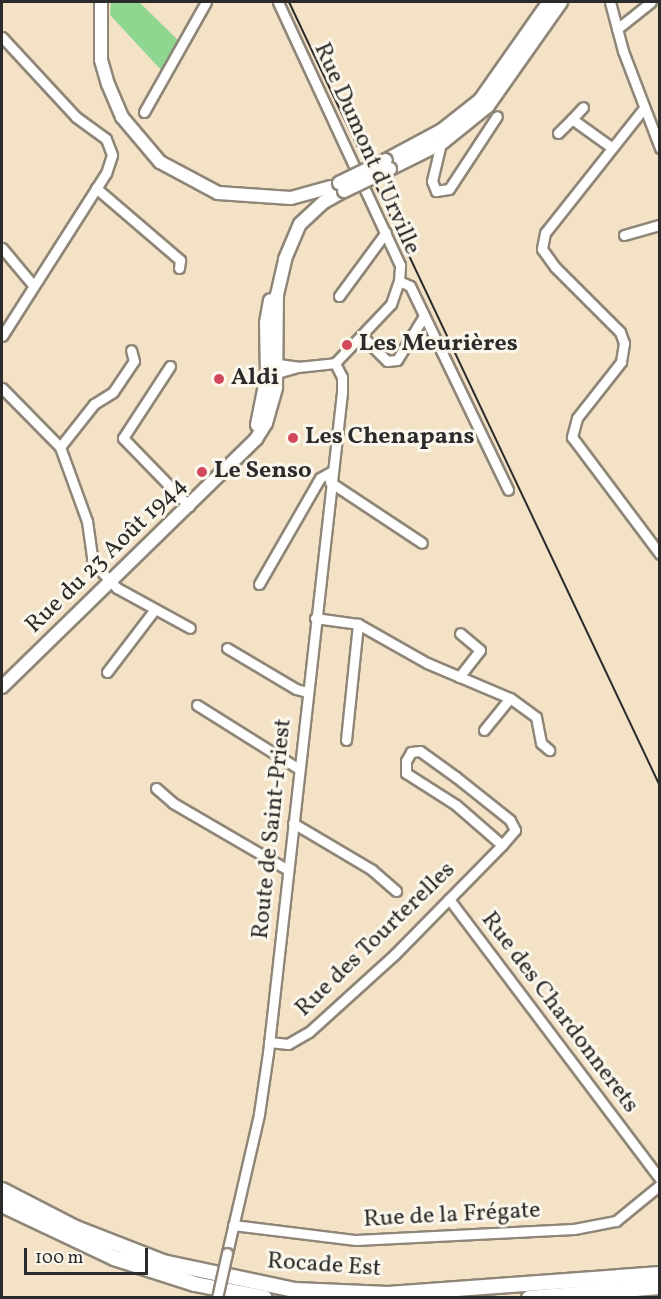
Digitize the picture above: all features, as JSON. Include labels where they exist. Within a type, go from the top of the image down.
[{"type":"highway","name":"Rocade Est","points":[[2,1190],[76,1228],[163,1262],[295,1290],[387,1294],[660,1274]]},
{"type":"highway","name":"Rocade Est","points":[[2,1205],[114,1258],[195,1284],[265,1298]]},
{"type":"highway","points":[[529,1298],[660,1287]]},
{"type":"main road","points":[[101,2],[101,60],[108,84],[123,117],[160,162],[218,193],[251,198],[291,198],[338,187],[388,165],[442,136],[488,106],[561,2]]},
{"type":"main road","points":[[442,136],[480,100],[549,2]]},
{"type":"main road","name":"Rue du 23 Août 1944","points":[[2,687],[241,456],[266,423],[277,295],[296,231],[309,213],[338,187]]},
{"type":"street","points":[[144,112],[206,2]]},
{"type":"street","name":"Rue Dumont d'Urville","points":[[278,2],[400,265],[399,281],[391,304],[363,337],[335,363]]},
{"type":"street","points":[[610,2],[616,29],[660,148]]},
{"type":"street","points":[[616,29],[651,2]]},
{"type":"street","points":[[2,37],[76,117],[106,139],[112,155],[96,188],[2,336]]},
{"type":"street","points":[[558,133],[583,106]]},
{"type":"street","points":[[644,108],[545,233],[542,249],[555,267],[620,332],[624,343],[621,362],[577,418],[572,437],[660,554]]},
{"type":"street","points":[[442,136],[432,181],[436,191],[449,189],[497,116]]},
{"type":"street","points":[[572,119],[611,147]]},
{"type":"street","points":[[96,188],[180,260],[179,268]]},
{"type":"street","points":[[624,235],[660,225]]},
{"type":"street","points":[[339,296],[386,232]]},
{"type":"street","points":[[2,248],[33,285]]},
{"type":"street","points":[[399,281],[410,286],[508,490]]},
{"type":"street","points":[[363,337],[387,361],[397,360],[424,316]]},
{"type":"street","points":[[60,447],[94,404],[113,392],[134,361],[131,350]]},
{"type":"street","points":[[272,369],[335,363]]},
{"type":"street","name":"Route de Saint-Priest","points":[[217,1298],[259,1114],[269,1042],[330,477],[342,392],[342,377],[335,363]]},
{"type":"street","points":[[170,366],[123,438],[189,506]]},
{"type":"street","points":[[2,388],[60,447],[87,521],[92,558],[111,582],[190,628]]},
{"type":"street","points":[[259,584],[320,478],[330,477],[422,543]]},
{"type":"street","points":[[107,672],[155,609]]},
{"type":"street","points":[[315,618],[358,624],[459,676],[510,698],[536,717],[541,743],[549,750]]},
{"type":"street","points":[[346,740],[358,624]]},
{"type":"street","points":[[459,676],[480,650],[460,633]]},
{"type":"street","points":[[227,648],[296,690],[307,692]]},
{"type":"street","points":[[484,730],[510,698]]},
{"type":"street","points":[[197,705],[299,769]]},
{"type":"street","points":[[420,751],[514,825],[515,830],[502,845],[456,805],[406,773],[406,761],[411,752],[420,751]]},
{"type":"street","points":[[156,788],[173,803],[288,870]]},
{"type":"street","points":[[293,823],[372,870],[396,891]]},
{"type":"street","name":"Rue des Tourterelles","points":[[269,1042],[288,1044],[303,1036],[449,899],[502,845]]},
{"type":"street","name":"Rue des Chardonnerets","points":[[449,899],[660,1179]]},
{"type":"street","name":"Rue de la Frégate","points":[[233,1225],[356,1240],[574,1229],[616,1221],[660,1185]]},
{"type":"green space","points":[[111,2],[139,2],[180,42],[162,71],[110,15]]},
{"type":"railway","points":[[289,2],[660,786]]},
{"type":"place","name":"Les Meurières","points":[[347,345]]},
{"type":"place","name":"Aldi","points":[[219,379]]},
{"type":"place","name":"Les Chenapans","points":[[293,438]]},
{"type":"place","name":"Le Senso","points":[[202,472]]}]
